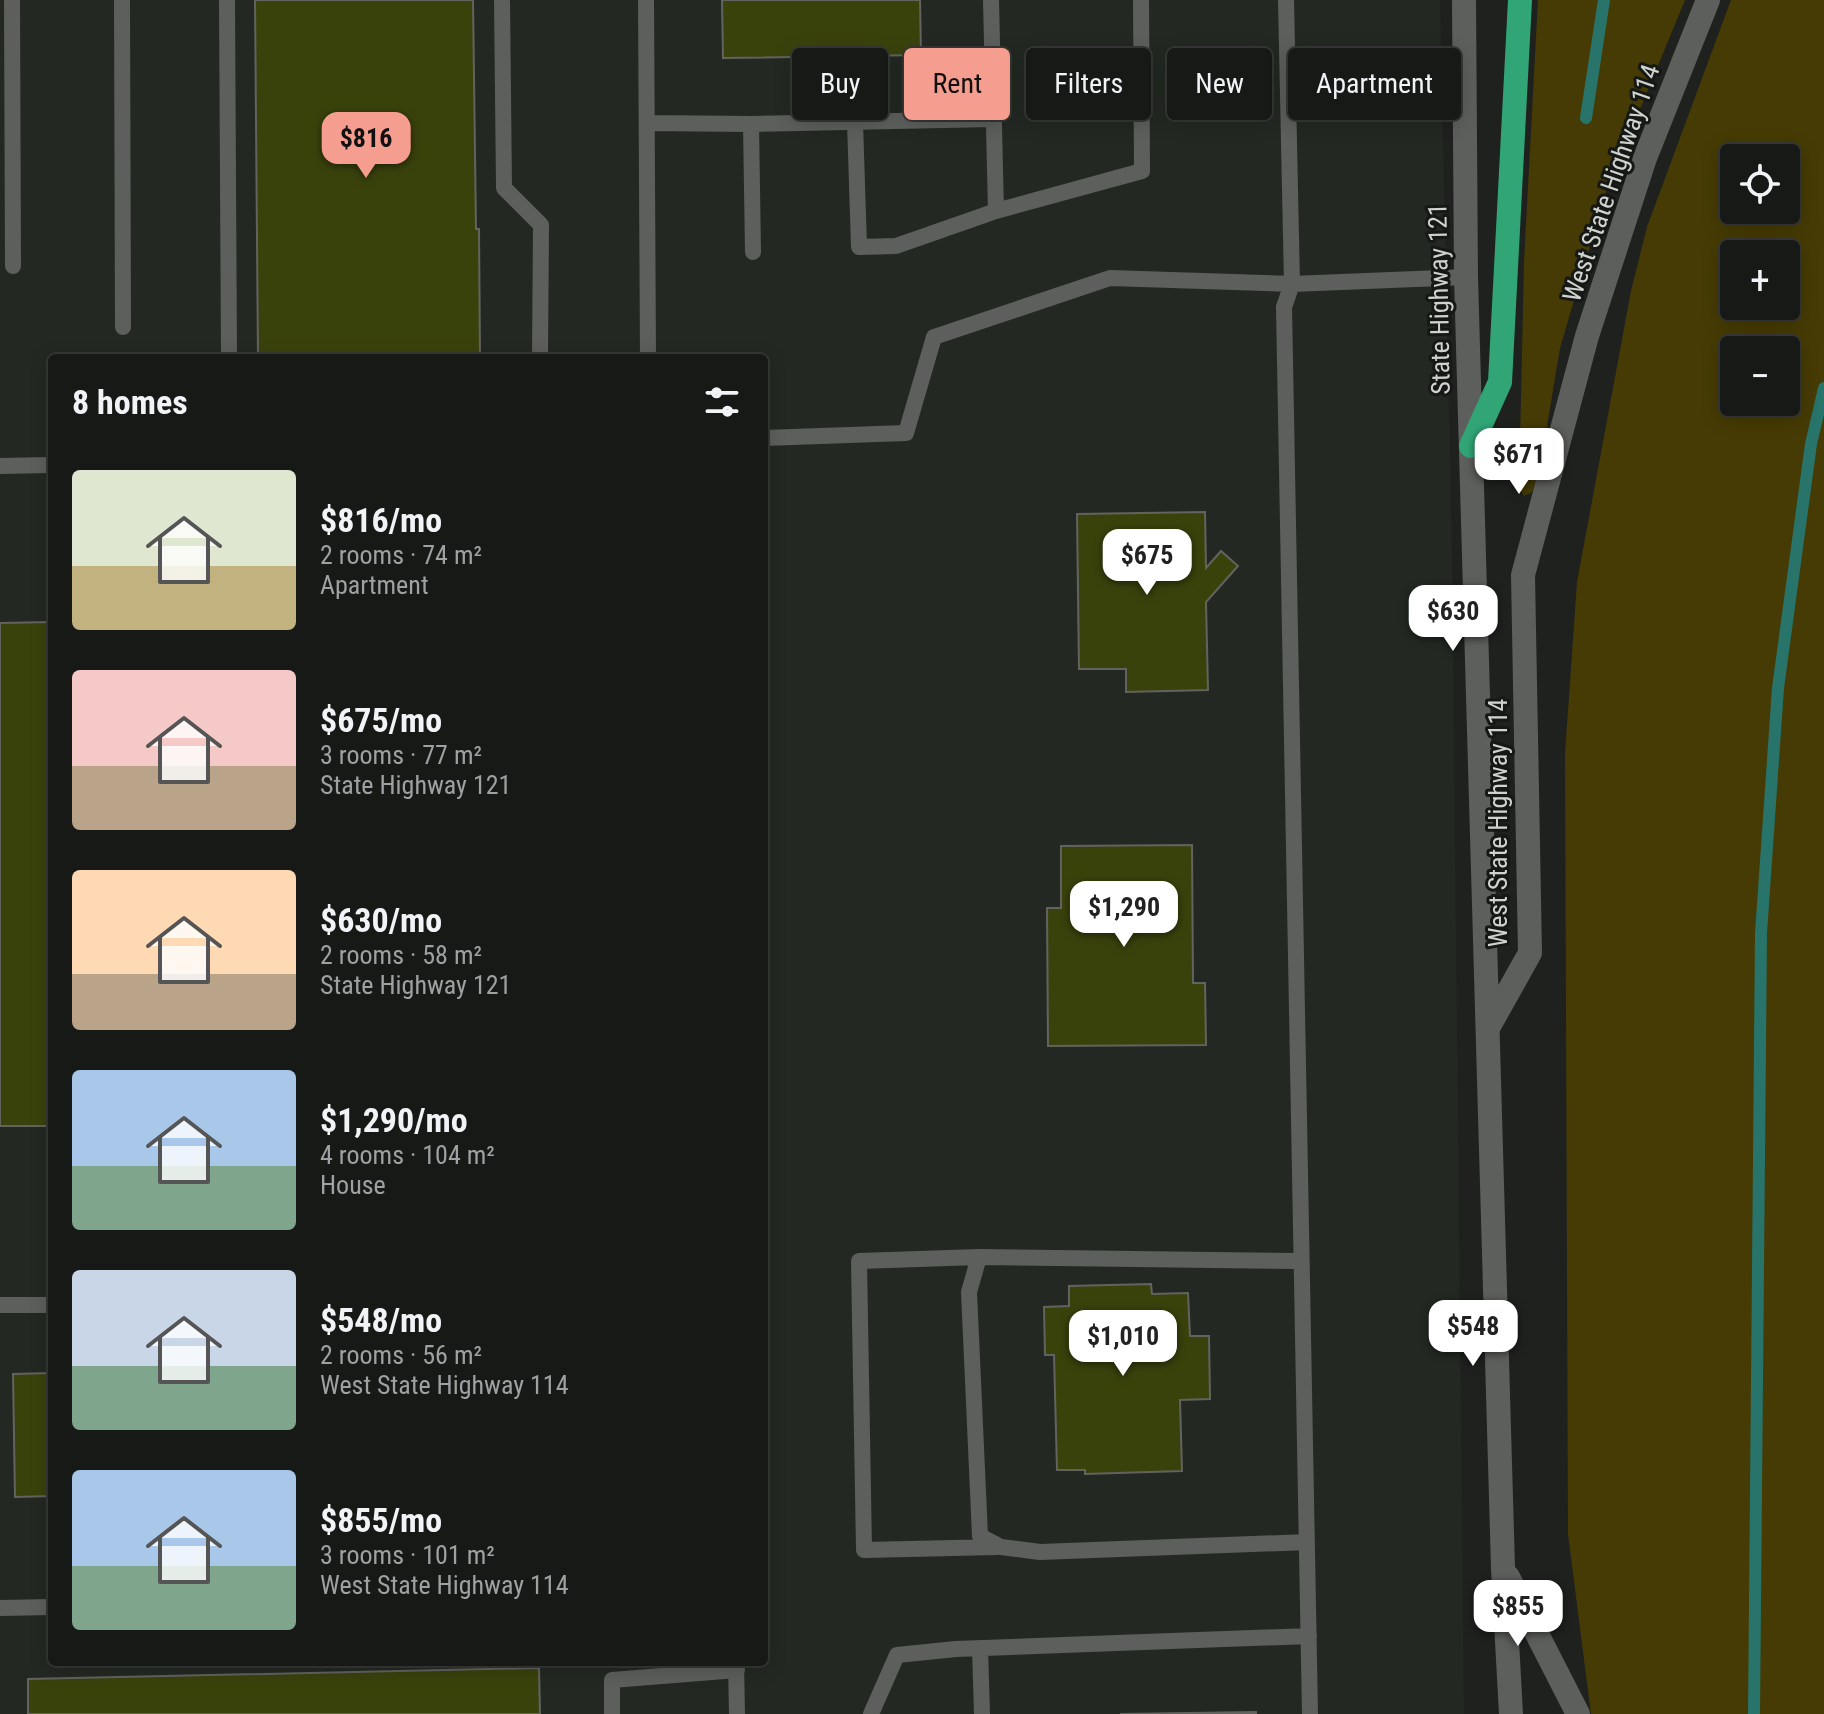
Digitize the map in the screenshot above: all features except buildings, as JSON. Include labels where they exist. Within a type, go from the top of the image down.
[{"type":"highway","points":[[1471,446],[1500,382],[1520,0]]},
{"type":"main road","name":"State Highway 121","points":[[1464,0],[1466,277],[1488,1028]]},
{"type":"main road","name":"West State Highway 114","points":[[1488,1028],[1530,953],[1523,575],[1592,321],[1645,158],[1708,0]]},
{"type":"main road","points":[[1488,1028],[1503,1568],[1511,1714]]},
{"type":"main road","points":[[1503,1568],[1578,1714]]},
{"type":"lane","points":[[12,0],[13,266]]},
{"type":"lane","points":[[122,0],[123,327]]},
{"type":"lane","points":[[227,0],[229,354]]},
{"type":"lane","points":[[502,0],[504,188],[541,225],[540,354]]},
{"type":"lane","points":[[646,0],[648,354]]},
{"type":"lane","points":[[991,0],[992,48]]},
{"type":"lane","points":[[855,122],[859,247],[896,246],[996,211],[1142,171],[1141,0]]},
{"type":"lane","points":[[1286,0],[1292,284],[1284,307],[1310,1714]]},
{"type":"lane","points":[[647,123],[947,120]]},
{"type":"lane","points":[[993,120],[996,211]]},
{"type":"lane","points":[[751,124],[753,252]]},
{"type":"lane","points":[[768,438],[906,433],[934,337],[1110,278],[1292,284],[1466,277]]},
{"type":"lane","points":[[0,466],[48,465]]},
{"type":"lane","points":[[1300,1261],[979,1257],[859,1261],[864,1550],[1001,1547],[1040,1552],[1307,1542]]},
{"type":"lane","points":[[979,1257],[969,1292],[980,1536],[1001,1547]]},
{"type":"lane","points":[[0,1305],[48,1305]]},
{"type":"lane","points":[[0,1608],[48,1607]]},
{"type":"lane","points":[[871,1714],[897,1655],[980,1648],[1309,1636]]},
{"type":"lane","points":[[980,1648],[982,1714]]},
{"type":"lane","points":[[612,1714],[612,1680],[736,1666],[737,1714]]},
{"type":"shaded area","points":[[0,0],[1440,0],[1441,48],[1288,48],[1288,120],[1443,120],[1452,557],[1464,1714],[0,1714]]},
{"type":"shaded area","points":[[1538,0],[1685,0],[1606,192],[1560,348],[1539,474],[1532,492],[1524,496],[1519,488],[1524,262]]},
{"type":"shaded area","points":[[1731,0],[1824,0],[1824,1714],[1591,1714],[1568,1534],[1565,754],[1577,582],[1631,291],[1647,227]]},
{"type":"waterway","points":[[1586,118],[1604,0]]},
{"type":"waterway","points":[[1754,1714],[1761,933],[1778,688],[1811,444],[1824,388]]}]
